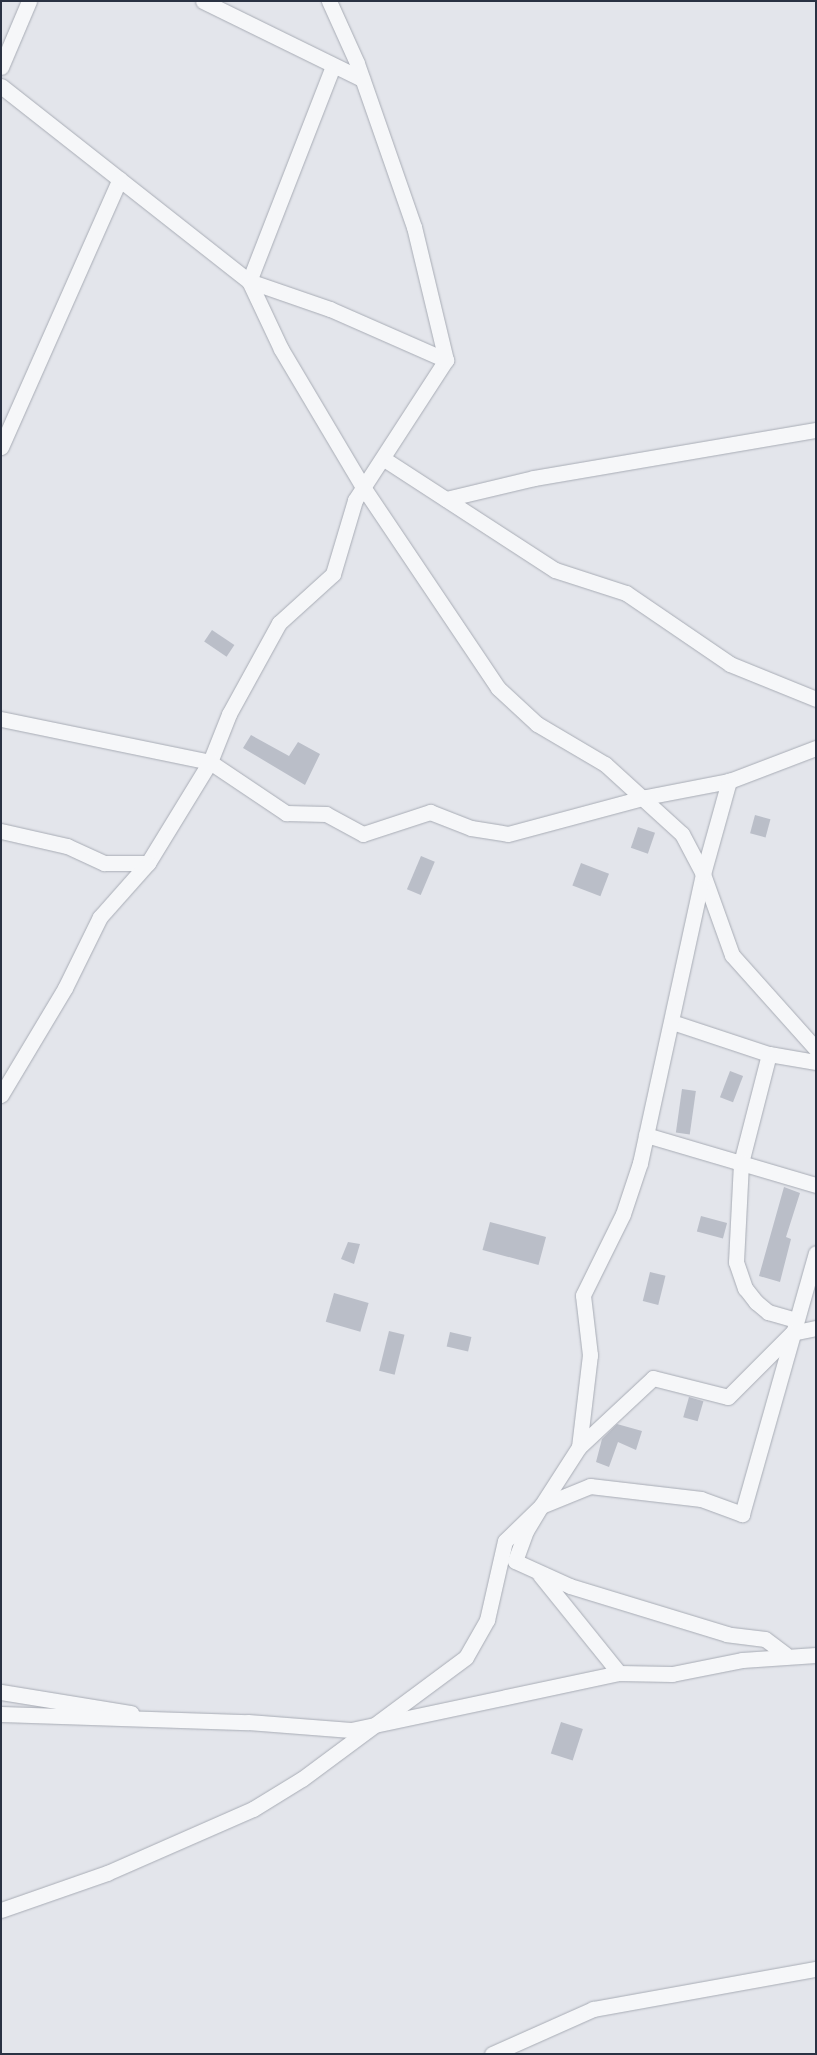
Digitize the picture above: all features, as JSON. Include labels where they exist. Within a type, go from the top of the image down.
[{"type":"street","points":[[1,67],[29,1]]},
{"type":"street","points":[[203,1],[362,79]]},
{"type":"street","points":[[1,1094],[65,988],[100,917],[148,863],[210,762],[229,714],[279,624],[333,574],[363,487],[384,459],[446,360],[414,227],[362,79],[329,1]]},
{"type":"street","points":[[333,66],[249,281],[281,349],[363,487],[516,708],[605,764],[646,797],[682,834],[703,874],[732,955],[816,1049]]},
{"type":"street","points":[[1,86],[249,281],[339,312],[446,360]]},
{"type":"street","points":[[1,447],[120,179]]},
{"type":"street","points":[[446,499],[543,476],[816,430]]},
{"type":"street","points":[[384,459],[555,570],[626,593],[730,664],[816,700]]},
{"type":"street","points":[[1,718],[210,762],[286,813],[326,814],[363,834],[430,812],[471,828],[508,834],[646,797],[729,781],[816,748]]},
{"type":"street","points":[[579,1447],[590,1355],[584,1295],[623,1214],[646,1136],[703,874],[729,781]]},
{"type":"street","points":[[1,831],[67,846],[104,863],[148,863]]},
{"type":"street","points":[[672,1022],[769,1054],[816,1062]]},
{"type":"street","points":[[769,1054],[741,1163],[735,1238],[736,1262],[745,1288],[768,1312],[803,1328]]},
{"type":"street","points":[[646,1136],[816,1185]]},
{"type":"street","points":[[1,1910],[107,1873],[253,1809],[466,1657],[476,1644],[490,1611],[503,1546],[541,1506],[590,1486],[701,1499],[742,1514],[803,1328],[816,1253]]},
{"type":"street","points":[[518,1554],[541,1506],[579,1447],[653,1378],[728,1397],[816,1316]]},
{"type":"street","points":[[503,1546],[518,1554],[537,1571],[619,1673]]},
{"type":"street","points":[[537,1571],[570,1586],[727,1634],[765,1639],[785,1654]]},
{"type":"street","points":[[1,1714],[248,1722],[310,1730],[371,1726],[619,1673],[672,1674],[785,1654],[816,1655]]},
{"type":"street","points":[[1,1692],[169,1720]]},
{"type":"street","points":[[492,2054],[593,2009],[816,1969]]},
{"type":"building","points":[[212,630],[234,645],[227,657],[204,642]]},
{"type":"building","points":[[251,735],[289,756],[298,742],[320,754],[305,785],[243,748]]},
{"type":"building","points":[[755,815],[770,819],[766,837],[750,833]]},
{"type":"building","points":[[638,827],[655,833],[648,854],[631,848]]},
{"type":"building","points":[[421,856],[435,862],[421,895],[407,889]]},
{"type":"building","points":[[581,863],[609,874],[600,896],[572,885]]},
{"type":"building","points":[[730,1071],[743,1076],[733,1102],[720,1097]]},
{"type":"building","points":[[682,1089],[696,1091],[690,1135],[676,1133]]},
{"type":"building","points":[[784,1187],[800,1193],[786,1237],[791,1239],[780,1282],[759,1276]]},
{"type":"building","points":[[701,1216],[727,1223],[723,1238],[697,1231]]},
{"type":"building","points":[[490,1222],[546,1237],[539,1265],[482,1250]]},
{"type":"building","points":[[348,1242],[360,1244],[354,1264],[341,1259]]},
{"type":"building","points":[[650,1272],[666,1276],[658,1305],[643,1301]]},
{"type":"building","points":[[334,1293],[369,1303],[360,1332],[326,1322]]},
{"type":"building","points":[[389,1331],[405,1335],[395,1375],[379,1371]]},
{"type":"building","points":[[450,1332],[471,1337],[468,1352],[447,1347]]},
{"type":"building","points":[[689,1397],[703,1401],[698,1421],[683,1417]]},
{"type":"building","points":[[617,1424],[642,1431],[636,1450],[618,1442],[609,1467],[596,1462],[602,1439]]},
{"type":"building","points":[[561,1722],[583,1729],[573,1760],[551,1753]]}]
